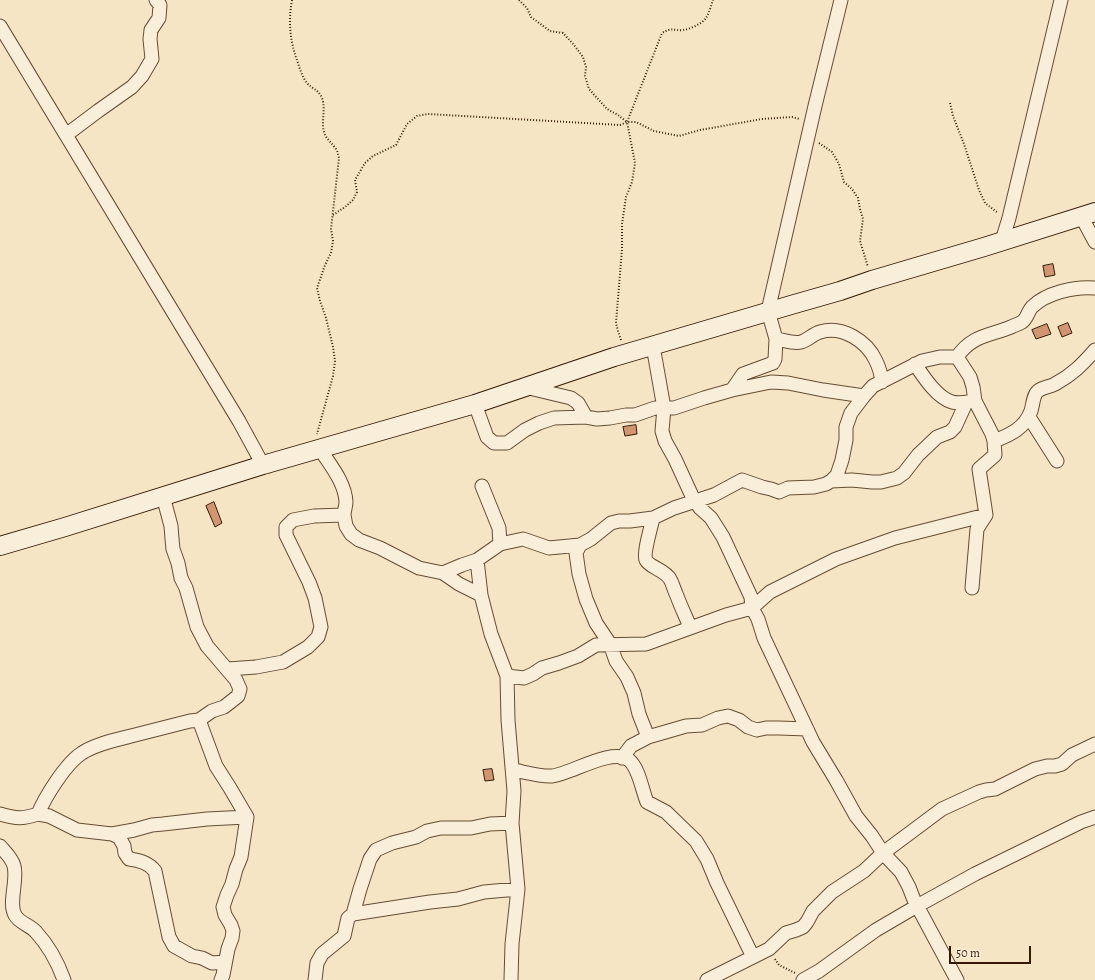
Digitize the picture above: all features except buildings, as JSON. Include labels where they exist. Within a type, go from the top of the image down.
[{"type":"main road","points":[[0,546],[263,465],[475,404],[626,354],[840,291],[1088,214]]},
{"type":"street","points":[[66,135],[132,87],[142,76],[152,59],[150,39],[151,30],[159,18],[160,6],[156,0]]},
{"type":"street","points":[[732,390],[743,374],[773,363],[776,359],[776,338],[768,311],[810,125],[842,0]]},
{"type":"street","points":[[1002,241],[1009,218],[1061,0]]},
{"type":"street","points":[[0,26],[239,420],[263,465]]},
{"type":"street","points":[[1088,214],[1095,242]]},
{"type":"street","points":[[957,357],[962,349],[970,342],[980,337],[1024,322],[1031,308],[1038,302],[1069,290],[1095,288]]},
{"type":"street","points":[[776,338],[792,342],[801,342],[820,332],[831,330],[844,332],[863,342],[871,352],[880,370],[882,382]]},
{"type":"street","points":[[654,346],[664,408],[662,431],[665,441],[695,501],[711,518],[723,536],[751,597],[752,608],[758,619],[764,638],[813,742],[856,816],[883,853],[901,872],[909,887],[912,897],[957,980]]},
{"type":"street","points":[[994,442],[1014,432],[1025,423],[1029,417],[1036,392],[1054,384],[1076,370],[1095,350]]},
{"type":"street","points":[[443,573],[477,560],[500,544],[523,540],[549,548],[580,545],[591,539],[611,523],[653,518],[674,508],[714,495],[742,480],[779,492],[788,488],[814,487],[826,484],[837,475],[846,440],[846,427],[851,413],[873,386],[922,361],[940,357],[957,357]]},
{"type":"street","points":[[831,481],[852,480],[881,482],[897,478],[904,473],[918,455],[937,437],[950,432],[955,427],[971,402],[973,387],[970,377],[957,357]]},
{"type":"street","points":[[915,364],[940,396],[951,402],[971,402]]},
{"type":"street","points":[[475,404],[488,437],[494,443],[507,443],[525,430],[554,418],[586,417],[596,419],[635,415],[655,408],[674,408],[732,390],[771,382],[788,383],[864,396]]},
{"type":"street","points":[[524,387],[570,398],[578,403],[586,417]]},
{"type":"street","points":[[971,402],[992,434],[995,455],[979,469],[986,515],[977,529],[972,588]]},
{"type":"street","points":[[1029,417],[1057,462]]},
{"type":"street","points":[[320,449],[344,489],[346,502],[344,515],[346,526],[350,534],[419,568],[443,573],[459,584],[481,595]]},
{"type":"street","points":[[482,486],[499,528],[500,544]]},
{"type":"street","points":[[38,814],[43,802],[70,764],[90,748],[116,740],[199,720],[212,711],[224,707],[238,696],[240,689],[236,680],[207,646],[197,627],[172,544],[171,526],[163,496]]},
{"type":"street","points":[[228,670],[283,662],[308,647],[318,637],[321,627],[315,598],[309,582],[286,535],[286,527],[293,520],[314,516],[344,515]]},
{"type":"street","points":[[507,676],[524,678],[542,668],[578,656],[596,646],[610,644],[646,644],[690,627],[752,608],[770,592],[836,559],[895,538],[986,515]]},
{"type":"street","points":[[653,518],[646,547],[646,561],[666,573],[670,579],[690,627]]},
{"type":"street","points":[[580,545],[576,553],[579,574],[591,610],[599,628],[610,644],[616,662],[627,677],[634,693],[639,714],[648,737]]},
{"type":"street","points":[[477,560],[481,595],[491,634],[507,676],[508,720],[514,791],[512,823],[518,889],[512,944],[511,980]]},
{"type":"street","points":[[622,758],[631,746],[648,737],[686,726],[702,725],[718,718],[728,716],[740,720],[748,727],[757,730],[766,728],[807,729]]},
{"type":"street","points":[[199,720],[216,766],[247,817],[241,857],[232,884],[226,895],[223,907],[225,915],[233,931],[225,962],[224,978]]},
{"type":"street","points":[[707,980],[760,955],[769,949],[786,933],[802,927],[807,922],[813,911],[832,892],[864,870],[883,853],[942,809],[979,792],[995,789],[1035,770],[1047,766],[1062,764],[1072,755],[1095,744]]},
{"type":"street","points":[[513,770],[551,776],[561,774],[599,760],[615,757],[629,760],[635,768],[647,802],[666,812],[696,841],[707,858],[717,883],[753,957]]},
{"type":"street","points":[[0,814],[10,817],[26,818],[38,814],[50,816],[77,830],[112,834],[119,837],[129,859],[144,862],[152,866],[156,871],[169,937],[174,946],[192,956],[202,958],[212,963],[225,962]]},
{"type":"street","points":[[112,834],[134,830],[152,824],[207,818],[247,817]]},
{"type":"street","points":[[800,977],[819,970],[876,930],[981,871],[1081,822],[1095,817]]},
{"type":"street","points":[[353,914],[370,859],[376,850],[392,843],[416,837],[427,831],[441,828],[470,828],[490,824],[512,823]]},
{"type":"street","points":[[0,846],[10,858],[14,866],[15,876],[12,909],[15,916],[20,922],[29,926],[36,932],[47,946],[64,980]]},
{"type":"street","points":[[315,980],[317,963],[322,954],[344,936],[348,918],[353,914],[458,899],[484,892],[518,889]]},
{"type":"path","points":[[292,0],[290,34],[294,53],[301,73],[307,83],[317,90],[322,99],[324,133],[336,150],[339,158],[331,229],[333,241],[331,253],[317,288],[326,318],[335,361],[333,376],[316,436],[320,449]]},
{"type":"path","points":[[519,0],[527,8],[531,17],[550,31],[563,33],[574,44],[583,57],[586,67],[585,76],[588,89],[607,109],[627,122]]},
{"type":"path","points":[[626,354],[616,323],[622,249],[622,224],[626,197],[632,182],[635,163],[627,122],[662,33],[667,29],[673,28],[683,30],[694,27],[705,19],[713,0]]},
{"type":"path","points":[[950,103],[974,179],[985,203],[996,212],[1009,218]]},
{"type":"path","points":[[333,215],[353,200],[357,192],[355,180],[365,163],[373,156],[396,145],[407,124],[417,116],[428,114],[620,125],[627,122],[636,122],[654,130],[679,136],[700,130],[762,119],[792,117],[804,119],[810,125],[813,135],[818,142],[832,152],[839,164],[844,182],[852,189],[858,198],[863,219],[860,241],[872,280]]},
{"type":"path","points":[[769,949],[779,965],[800,977]]}]
